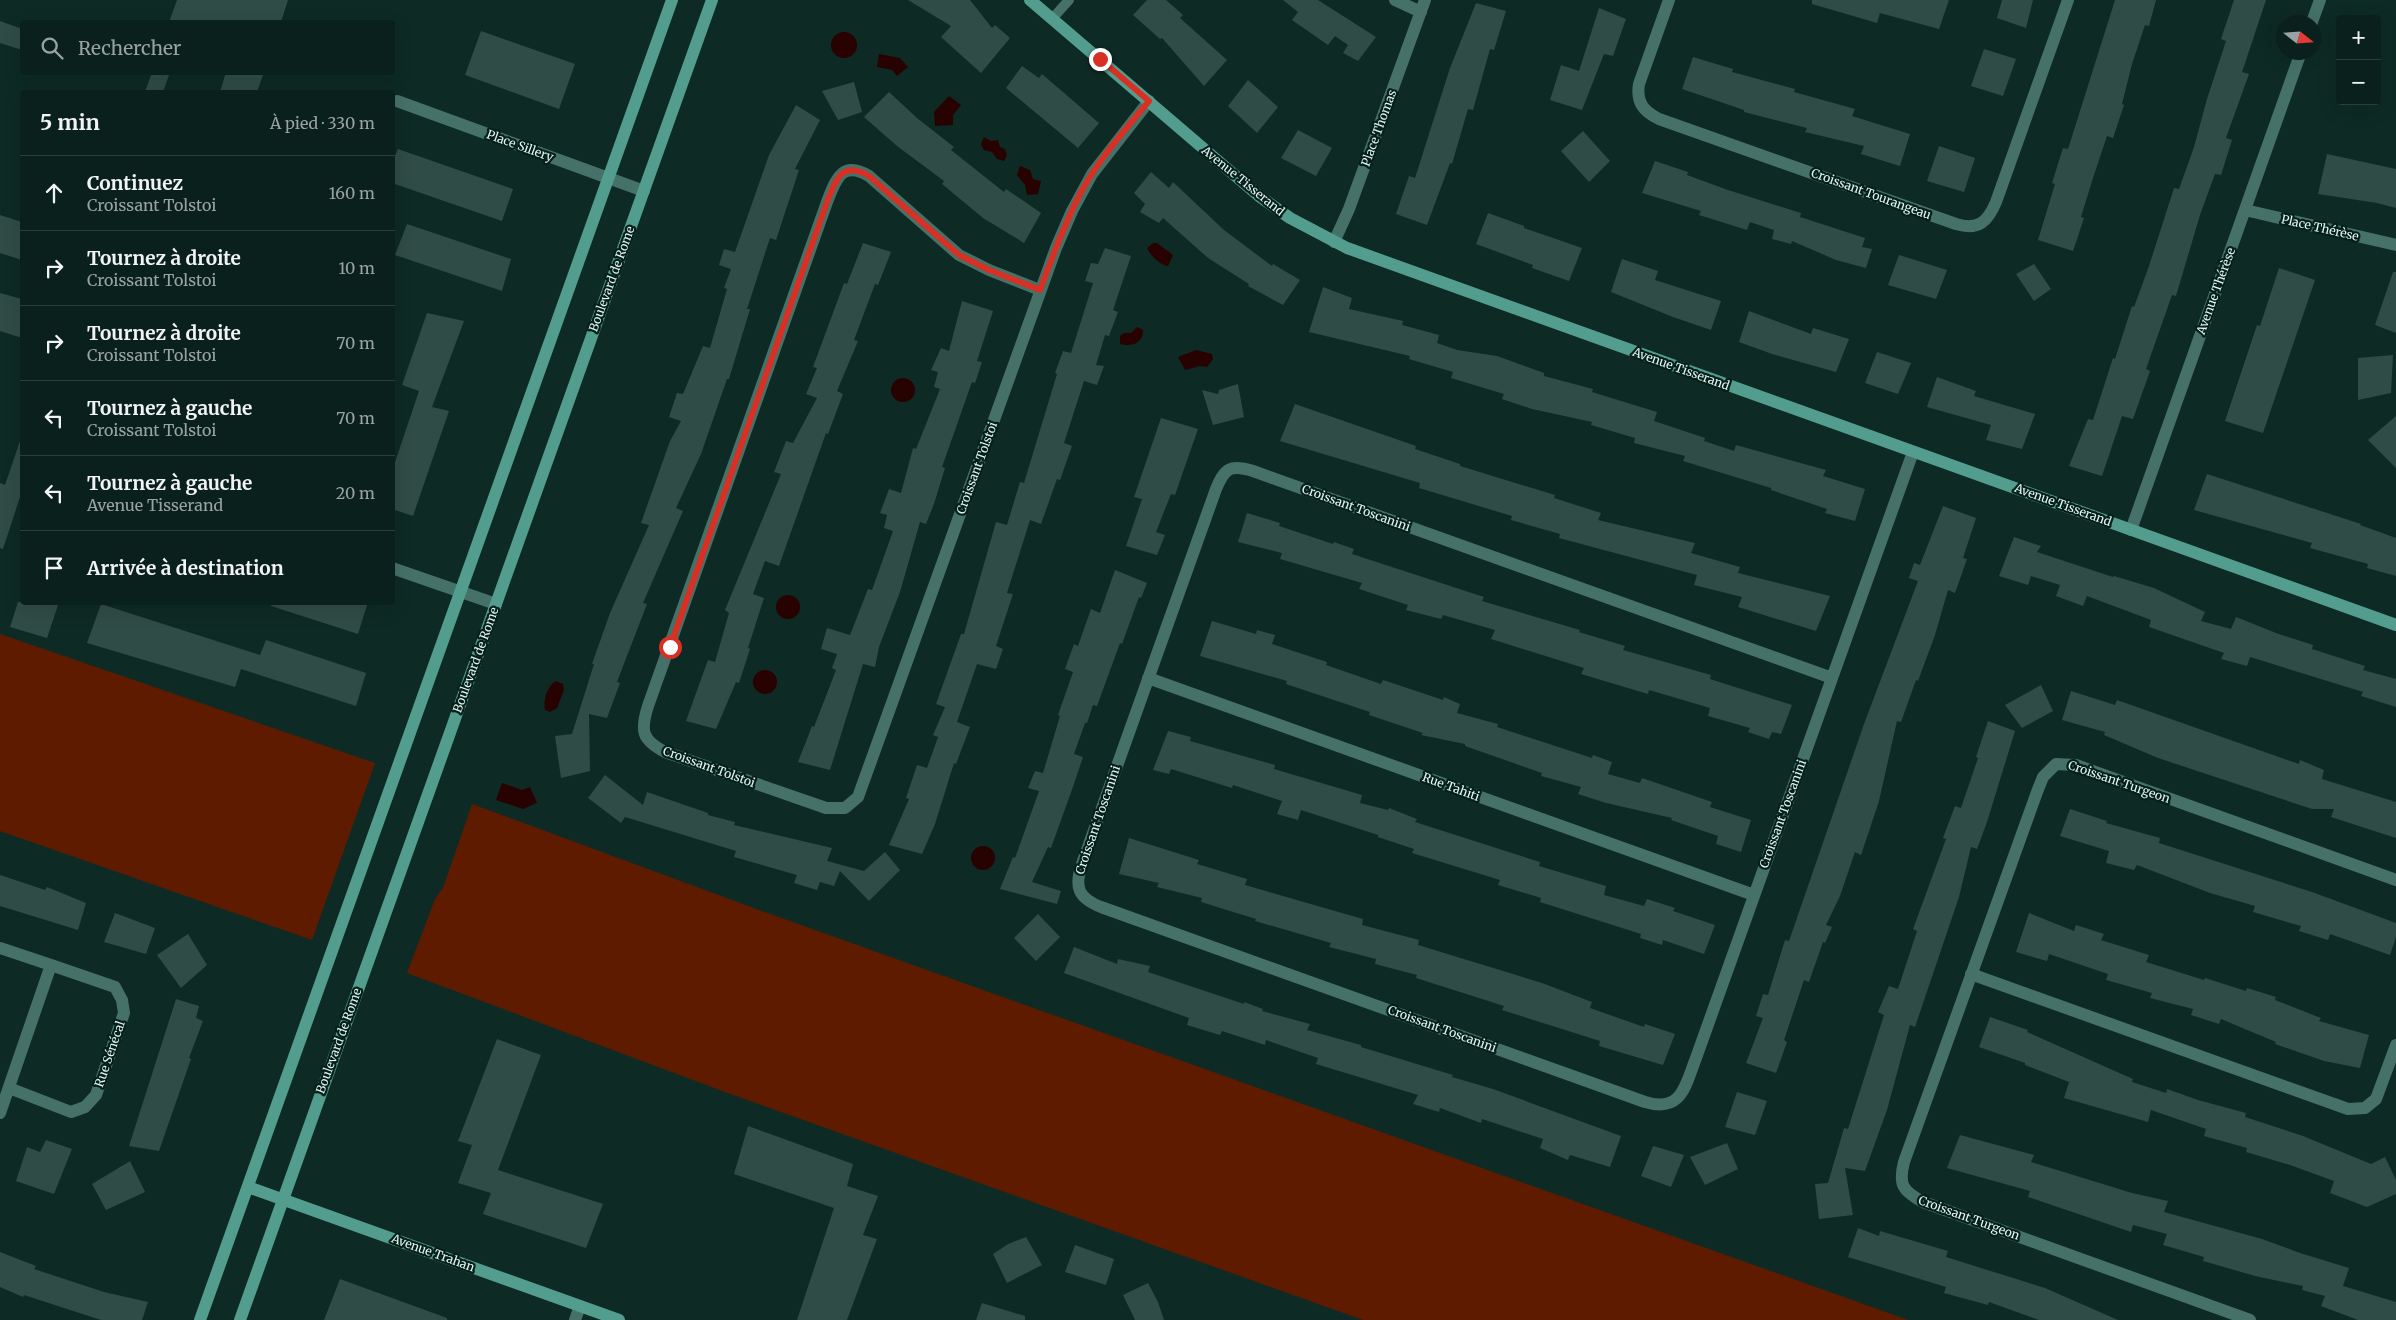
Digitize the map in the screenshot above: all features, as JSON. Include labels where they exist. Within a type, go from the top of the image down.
[{"type":"main road","points":[[200,1320],[672,0]]},
{"type":"main road","name":"Boulevard de Rome","points":[[240,1320],[712,0]]},
{"type":"main road","name":"Avenue Tisserand","points":[[1030,0],[1227,170],[1276,208],[1334,242],[1372,258],[2396,625]]},
{"type":"main road","name":"Avenue Trahan","points":[[248,1187],[619,1320]]},
{"type":"street","name":"Place Thomas","points":[[1334,242],[1349,209],[1423,6],[1395,0]]},
{"type":"street","name":"Croissant Tourangeau","points":[[1669,0],[1639,84],[1638,95],[1644,110],[1668,122],[1956,224],[1972,227],[1986,221],[1996,202],[2068,0]]},
{"type":"street","points":[[2315,15],[2320,0]]},
{"type":"street","name":"Avenue Thérèse","points":[[2131,530],[2298,60]]},
{"type":"street","name":"Place Sillery","points":[[397,101],[644,190]]},
{"type":"street","name":"Croissant Tolstoi","points":[[1040,290],[970,261],[951,248],[869,176],[852,169],[844,171],[833,187],[827,202],[648,706],[643,722],[647,740],[665,752],[826,808],[845,808],[858,797],[1056,248],[1081,192],[1103,159],[1149,101]]},
{"type":"street","name":"Place Thérèse","points":[[2245,210],[2396,245]]},
{"type":"street","name":"Croissant Toscanini","points":[[1832,678],[1253,471],[1236,468],[1228,469],[1223,474],[1216,489],[1078,877],[1078,884],[1082,896],[1101,907],[1662,1106],[1674,1102],[1683,1090],[1754,895],[1832,678],[1913,452]]},
{"type":"street","points":[[395,569],[496,604]]},
{"type":"street","name":"Rue Tahiti","points":[[1148,678],[1754,895]]},
{"type":"street","name":"Croissant Turgeon","points":[[2250,1320],[1923,1202],[1905,1190],[1902,1184],[1900,1175],[1904,1162],[2037,792],[2043,778],[2056,764],[2076,765],[2396,880]]},
{"type":"street","name":"Rue Sénécal","points":[[0,948],[115,987],[122,1000],[124,1013],[96,1094],[85,1107],[71,1112],[9,1088]]},
{"type":"street","points":[[0,1113],[51,965]]},
{"type":"street","points":[[1971,974],[2348,1109],[2365,1108],[2376,1099],[2396,1045]]},
{"type":"street","points":[[575,1320],[580,1306]]},
{"type":"lane","points":[[1052,18],[1069,0]]},
{"type":"shaded area","points":[[844,32],[853,36],[857,45],[853,54],[844,58],[835,54],[831,45],[835,36]]},
{"type":"shaded area","points":[[879,54],[900,58],[908,67],[897,76],[892,70],[877,67]]},
{"type":"shaded area","points":[[949,96],[961,105],[953,115],[953,125],[935,126],[934,112]]},
{"type":"shaded area","points":[[984,137],[991,141],[998,140],[1000,147],[1005,149],[1007,155],[1004,161],[997,159],[992,152],[984,150],[981,144]]},
{"type":"shaded area","points":[[1020,166],[1030,170],[1033,179],[1041,181],[1038,194],[1027,195],[1025,185],[1017,175]]},
{"type":"shaded area","points":[[1153,243],[1157,243],[1173,255],[1168,266],[1156,260],[1148,251],[1147,248]]},
{"type":"shaded area","points":[[1137,327],[1143,330],[1139,341],[1132,345],[1120,344],[1120,336],[1124,333],[1131,333]]},
{"type":"shaded area","points":[[1196,350],[1212,354],[1213,359],[1207,367],[1200,366],[1185,370],[1178,357]]},
{"type":"shaded area","points":[[903,378],[908,379],[914,385],[914,395],[908,401],[903,402],[898,401],[892,395],[891,390],[892,385],[898,379]]},
{"type":"shaded area","points":[[788,595],[793,596],[799,602],[799,612],[793,618],[788,619],[783,618],[777,612],[776,607],[777,602],[783,596]]},
{"type":"shaded area","points":[[0,634],[375,763],[312,940],[0,831]]},
{"type":"shaded area","points":[[765,670],[770,671],[776,677],[776,687],[770,693],[765,694],[760,693],[754,687],[753,682],[754,677],[760,671]]},
{"type":"shaded area","points":[[556,681],[563,684],[564,690],[557,708],[550,712],[545,710],[545,698],[550,686]]},
{"type":"shaded area","points":[[502,783],[522,790],[530,787],[537,803],[523,809],[496,800]]},
{"type":"shaded area","points":[[472,804],[759,910],[1908,1320],[1363,1320],[725,1092],[407,973],[435,899],[443,888]]},
{"type":"shaded area","points":[[983,846],[988,847],[994,853],[994,863],[988,869],[983,870],[978,869],[972,863],[971,858],[972,853],[978,847]]},
{"type":"building","points":[[177,0],[288,0],[282,20],[170,20]]},
{"type":"building","points":[[908,0],[970,0],[992,28],[995,25],[1010,38],[981,73],[941,37],[951,26]]},
{"type":"building","points":[[1147,0],[1166,0],[1183,15],[1180,18],[1227,60],[1204,86],[1162,38],[1160,39],[1133,15]]},
{"type":"building","points":[[1283,0],[1318,0],[1376,37],[1358,61],[1343,53],[1348,45],[1335,36],[1328,45],[1292,20],[1298,12]]},
{"type":"building","points":[[1812,0],[1949,0],[1939,29],[1880,13],[1877,23],[1812,4]]},
{"type":"building","points":[[2002,0],[2033,0],[2026,28],[1997,18]]},
{"type":"building","points":[[2115,0],[2156,0],[2149,26],[2145,25],[2132,64],[2122,104],[2124,105],[2113,138],[2107,136],[2093,178],[2081,217],[2084,218],[2073,251],[2038,240],[2055,184],[2052,183],[2063,148],[2068,149]]},
{"type":"building","points":[[2234,0],[2266,0],[2242,72],[2249,74],[2226,138],[2232,140],[2221,175],[2215,174],[2200,215],[2176,296],[2172,295],[2146,369],[2150,371],[2133,419],[2122,416],[2102,476],[2069,466],[2088,419],[2093,420],[2113,358],[2115,359],[2132,306],[2134,307],[2149,266],[2174,188],[2179,189],[2194,147],[2226,41],[2221,39]]},
{"type":"building","points":[[1476,3],[1506,11],[1494,50],[1490,49],[1473,110],[1468,109],[1452,164],[1450,163],[1427,225],[1396,214],[1409,176],[1415,178],[1450,68]]},
{"type":"building","points":[[1599,8],[1626,19],[1613,56],[1604,54],[1582,110],[1550,100],[1561,65],[1579,71]]},
{"type":"building","points":[[0,21],[20,28],[20,49],[0,43]]},
{"type":"building","points":[[481,31],[575,64],[559,109],[465,75]]},
{"type":"building","points":[[1984,49],[2016,59],[2003,96],[1971,86]]},
{"type":"building","points":[[1693,57],[1733,69],[1732,72],[1795,89],[1794,92],[1855,109],[1852,116],[1910,134],[1900,166],[1861,154],[1864,146],[1805,132],[1807,128],[1744,112],[1744,110],[1682,89]]},
{"type":"building","points":[[1022,66],[1039,78],[1042,74],[1099,123],[1078,148],[1006,88]]},
{"type":"building","points":[[151,75],[169,75],[164,90],[146,90]]},
{"type":"building","points":[[225,75],[263,75],[258,90],[221,90]]},
{"type":"building","points":[[1248,80],[1278,107],[1257,133],[1228,106]]},
{"type":"building","points":[[854,82],[862,112],[838,120],[822,91]]},
{"type":"building","points":[[889,92],[917,118],[954,147],[951,150],[1004,192],[1006,189],[1041,213],[1024,243],[983,218],[942,184],[944,181],[897,146],[864,117]]},
{"type":"building","points":[[796,105],[820,120],[795,169],[799,170],[776,240],[770,238],[747,309],[750,309],[729,379],[727,379],[701,454],[676,508],[683,511],[643,603],[647,604],[617,682],[620,683],[607,718],[589,714],[590,771],[561,778],[555,736],[572,734],[594,664],[592,664],[610,613],[649,525],[641,523],[670,441],[681,421],[669,417],[677,393],[683,394],[703,346],[710,348],[727,289],[724,288],[731,269],[719,265],[724,249],[735,252],[769,155]]},
{"type":"building","points":[[1298,130],[1332,148],[1316,176],[1281,158]]},
{"type":"building","points":[[1583,131],[1610,161],[1589,182],[1561,151]]},
{"type":"building","points":[[1939,146],[1975,158],[1964,192],[1927,181]]},
{"type":"building","points":[[398,149],[513,189],[502,221],[395,184],[395,156]]},
{"type":"building","points":[[2327,154],[2396,169],[2396,208],[2377,203],[2318,194]]},
{"type":"building","points":[[1655,161],[1688,172],[1687,175],[1728,190],[1801,213],[1800,217],[1865,238],[1862,247],[1872,249],[1866,268],[1836,260],[1792,241],[1791,244],[1772,239],[1774,230],[1750,222],[1747,230],[1699,215],[1701,211],[1642,193]]},
{"type":"building","points":[[1151,172],[1169,188],[1173,182],[1224,230],[1272,266],[1273,264],[1300,280],[1283,305],[1248,286],[1249,284],[1208,258],[1163,218],[1159,223],[1140,212],[1145,204],[1134,193]]},
{"type":"building","points":[[1488,213],[1582,248],[1569,281],[1532,268],[1533,265],[1476,244]]},
{"type":"building","points":[[0,215],[20,221],[20,259],[0,253]]},
{"type":"building","points":[[407,224],[511,259],[502,291],[395,255]]},
{"type":"building","points":[[863,243],[891,252],[878,285],[875,284],[854,340],[858,341],[837,391],[843,394],[828,434],[826,433],[779,566],[765,561],[753,594],[764,598],[739,683],[736,682],[716,729],[686,721],[708,660],[715,662],[729,613],[725,610],[781,474],[774,472],[786,441],[793,443],[817,398],[806,394],[817,368],[813,367],[844,283],[847,284]]},
{"type":"building","points":[[1105,248],[1131,256],[1113,310],[1118,312],[1109,336],[1105,335],[1096,365],[1104,366],[1097,385],[1084,381],[1064,443],[1072,446],[1060,480],[1057,479],[1041,524],[1030,520],[1007,593],[1013,594],[996,646],[1003,649],[996,669],[977,664],[957,722],[970,727],[956,764],[954,763],[935,824],[922,854],[889,845],[909,799],[906,798],[917,765],[927,768],[938,737],[933,735],[945,707],[936,704],[961,634],[964,634],[996,522],[1007,525],[1020,482],[1024,483],[1057,374],[1055,373],[1063,351],[1071,353],[1093,283],[1085,281],[1091,263],[1098,264]]},
{"type":"building","points":[[1899,255],[1947,270],[1936,299],[1888,285]]},
{"type":"building","points":[[1622,259],[1658,271],[1655,280],[1721,301],[1711,330],[1611,292]]},
{"type":"building","points":[[2034,264],[2051,289],[2034,301],[2016,274]]},
{"type":"building","points":[[2279,268],[2315,280],[2263,433],[2225,421],[2257,325],[2260,326]]},
{"type":"building","points":[[2393,272],[2396,272],[2396,333],[2375,325]]},
{"type":"building","points":[[1323,287],[1352,298],[1349,309],[1403,321],[1402,325],[1439,335],[1437,343],[1457,350],[1497,356],[1544,373],[1544,376],[1593,389],[1592,392],[1657,412],[1654,421],[1705,438],[1704,441],[1734,451],[1736,445],[1826,470],[1823,476],[1865,489],[1855,521],[1825,513],[1827,509],[1771,490],[1771,488],[1683,461],[1685,456],[1634,443],[1635,438],[1591,425],[1592,422],[1532,409],[1502,399],[1504,394],[1451,378],[1453,372],[1409,359],[1410,356],[1309,332]]},
{"type":"building","points":[[0,293],[20,298],[20,337],[0,331]]},
{"type":"building","points":[[962,301],[993,311],[977,361],[982,362],[975,383],[972,382],[942,467],[945,468],[934,504],[926,524],[920,522],[900,592],[879,647],[875,667],[863,664],[830,770],[798,762],[836,670],[832,668],[837,654],[821,649],[827,628],[850,635],[868,589],[872,590],[893,531],[884,528],[887,515],[880,513],[889,489],[901,493],[913,448],[916,449],[940,389],[934,387],[938,372],[931,370],[941,348],[949,351]]},
{"type":"building","points":[[1749,311],[1811,334],[1813,328],[1849,339],[1836,372],[1772,354],[1739,342]]},
{"type":"building","points":[[427,313],[464,321],[432,407],[449,411],[413,516],[395,510],[395,462],[419,391],[402,385]]},
{"type":"building","points":[[1877,352],[1911,363],[1898,394],[1865,383]]},
{"type":"building","points":[[2393,355],[2391,393],[2358,400],[2358,358]]},
{"type":"building","points":[[1937,377],[1976,391],[1974,396],[2035,414],[2022,449],[1986,440],[1991,425],[1927,407]]},
{"type":"building","points":[[1238,384],[1244,417],[1213,425],[1202,390],[1218,394],[1219,390]]},
{"type":"building","points":[[1295,404],[1416,446],[1415,449],[1460,464],[1460,466],[1555,495],[1554,498],[1601,513],[1598,520],[1695,543],[1691,553],[1740,567],[1738,573],[1830,596],[1816,631],[1738,607],[1742,597],[1694,585],[1697,575],[1559,538],[1560,534],[1511,520],[1512,516],[1419,488],[1420,483],[1280,441]]},
{"type":"building","points":[[2396,416],[2396,468],[2368,440]]},
{"type":"building","points":[[1161,418],[1198,429],[1175,495],[1171,494],[1156,532],[1165,535],[1157,555],[1126,546],[1142,499],[1134,497]]},
{"type":"building","points":[[20,441],[20,497],[3,549],[0,548],[0,483],[5,485]]},
{"type":"building","points":[[2207,474],[2361,524],[2396,538],[2396,576],[2367,568],[2368,564],[2310,548],[2312,543],[2194,510]]},
{"type":"building","points":[[1943,506],[1976,518],[1963,558],[1967,559],[1955,593],[1948,590],[1935,635],[1918,681],[1916,680],[1901,722],[1897,721],[1879,801],[1861,855],[1855,852],[1840,896],[1826,925],[1832,927],[1825,943],[1823,942],[1809,982],[1804,980],[1784,1040],[1787,1042],[1776,1073],[1746,1063],[1763,1018],[1756,1016],[1763,994],[1768,995],[1785,940],[1789,941],[1864,724],[1918,581],[1909,578],[1914,563],[1920,565]]},
{"type":"building","points":[[1247,513],[1280,523],[1279,526],[1354,549],[1352,554],[1484,597],[1482,601],[1580,630],[1579,632],[1625,646],[1623,650],[1711,675],[1710,679],[1792,705],[1781,734],[1772,732],[1769,739],[1748,732],[1750,728],[1708,716],[1710,708],[1649,690],[1648,694],[1581,674],[1584,668],[1491,639],[1495,630],[1443,615],[1441,619],[1406,610],[1408,605],[1359,589],[1362,583],[1280,559],[1282,553],[1238,542]]},
{"type":"building","points":[[2014,537],[2041,546],[2037,552],[2113,577],[2154,588],[2205,612],[2201,621],[2231,629],[2236,617],[2313,645],[2312,649],[2365,666],[2363,670],[2396,679],[2396,707],[2361,696],[2363,692],[2250,657],[2247,666],[2221,659],[2224,653],[2149,627],[2151,620],[2087,596],[2083,606],[2056,596],[2060,585],[2031,576],[2028,585],[1999,576]]},
{"type":"building","points":[[1115,570],[1147,583],[1141,598],[1139,597],[1122,644],[1120,643],[1097,706],[1093,705],[1087,723],[1085,723],[1074,754],[1083,757],[1074,784],[1051,848],[1048,847],[1032,882],[1061,891],[1057,904],[1000,889],[1013,857],[1015,858],[1039,791],[1028,788],[1035,771],[1043,773],[1060,716],[1058,715],[1073,672],[1065,669],[1074,644],[1078,646],[1091,609],[1100,613]]},
{"type":"building","points":[[18,602],[20,602],[20,605],[58,605],[47,638],[10,627]]},
{"type":"building","points":[[101,605],[104,605],[260,655],[266,640],[366,673],[356,706],[241,669],[235,687],[87,643]]},
{"type":"building","points":[[271,605],[367,605],[358,634]]},
{"type":"building","points":[[1212,621],[1256,634],[1257,630],[1275,635],[1272,644],[1327,662],[1326,665],[1381,684],[1383,680],[1443,700],[1444,697],[1460,704],[1457,713],[1498,724],[1497,727],[1592,758],[1593,755],[1612,762],[1608,774],[1640,783],[1642,778],[1712,802],[1710,807],[1751,820],[1741,852],[1716,844],[1718,836],[1671,820],[1672,818],[1606,803],[1578,794],[1581,787],[1541,776],[1542,773],[1465,746],[1465,744],[1421,735],[1423,733],[1369,715],[1370,712],[1286,684],[1287,681],[1200,656]]},
{"type":"building","points":[[2041,685],[2053,711],[2022,728],[2005,705]]},
{"type":"building","points":[[2071,691],[2115,705],[2117,700],[2299,764],[2300,760],[2324,770],[2322,779],[2396,802],[2396,838],[2331,817],[2334,809],[2312,809],[2158,758],[2104,735],[2105,732],[2062,720]]},
{"type":"building","points":[[1988,721],[2015,731],[1987,822],[1977,849],[1971,847],[1959,897],[1915,1027],[1910,1025],[1887,1110],[1865,1171],[1845,1168],[1853,1215],[1819,1219],[1815,1184],[1828,1183],[1844,1128],[1848,1129],[1884,1015],[1878,1012],[1889,986],[1898,989],[1917,931],[1913,929],[1946,839],[1943,838],[1955,806],[1961,808]]},
{"type":"building","points":[[1168,731],[1191,737],[1190,741],[1275,765],[1274,769],[1362,795],[1360,803],[1388,810],[1389,808],[1417,819],[1415,822],[1540,862],[1539,866],[1606,886],[1604,895],[1644,906],[1647,899],[1675,908],[1673,911],[1715,925],[1704,954],[1663,940],[1662,945],[1640,938],[1641,934],[1540,902],[1541,898],[1498,885],[1500,880],[1412,853],[1414,849],[1378,837],[1378,835],[1301,810],[1298,820],[1277,814],[1282,801],[1233,785],[1232,788],[1171,769],[1169,774],[1153,770]]},
{"type":"building","points":[[605,775],[643,805],[647,792],[708,813],[708,815],[735,822],[734,825],[832,848],[827,861],[864,871],[885,852],[900,870],[869,901],[840,871],[834,886],[820,882],[817,890],[794,883],[797,875],[734,857],[736,851],[625,817],[621,823],[588,798]]},
{"type":"building","points":[[2070,809],[2107,821],[2106,823],[2160,838],[2159,843],[2312,892],[2396,923],[2396,937],[2390,955],[2330,934],[2328,940],[2299,931],[2301,926],[2253,912],[2255,906],[2210,893],[2137,865],[2134,870],[2106,863],[2109,851],[2060,836]]},
{"type":"building","points":[[1129,838],[1199,860],[1197,864],[1247,879],[1245,885],[1363,919],[1362,925],[1419,940],[1418,945],[1542,983],[1592,1002],[1590,1008],[1644,1027],[1645,1024],[1675,1034],[1663,1065],[1599,1046],[1600,1041],[1502,1010],[1504,1006],[1416,978],[1417,975],[1375,964],[1376,959],[1329,947],[1331,943],[1255,921],[1256,919],[1201,902],[1202,898],[1157,887],[1159,883],[1119,874]]},
{"type":"building","points":[[0,875],[45,890],[47,887],[86,903],[78,930],[0,906]]},
{"type":"building","points":[[115,913],[155,928],[146,954],[104,942]]},
{"type":"building","points":[[2029,913],[2074,931],[2076,925],[2104,934],[2101,940],[2149,955],[2146,962],[2204,980],[2205,978],[2246,991],[2247,988],[2276,997],[2275,1000],[2321,1018],[2319,1021],[2369,1035],[2360,1068],[2324,1061],[2275,1044],[2276,1042],[2221,1019],[2219,1024],[2191,1015],[2193,1009],[2150,998],[2152,993],[2106,980],[2108,974],[2049,954],[2047,961],[2016,952]]},
{"type":"building","points":[[1038,914],[1060,937],[1036,961],[1014,938]]},
{"type":"building","points":[[188,934],[207,965],[181,988],[157,955]]},
{"type":"building","points":[[1074,947],[1117,964],[1118,959],[1150,966],[1148,972],[1244,1004],[1244,1002],[1263,1009],[1262,1011],[1310,1024],[1307,1030],[1361,1045],[1361,1047],[1453,1075],[1452,1077],[1493,1089],[1621,1136],[1610,1167],[1570,1155],[1568,1160],[1540,1148],[1543,1139],[1482,1119],[1481,1123],[1440,1108],[1439,1112],[1413,1104],[1418,1095],[1316,1064],[1318,1058],[1266,1040],[1265,1045],[1222,1031],[1220,1035],[1187,1025],[1189,1018],[1064,973]]},
{"type":"building","points":[[176,999],[199,1006],[196,1018],[203,1021],[189,1058],[191,1059],[159,1151],[129,1146]]},
{"type":"building","points":[[1990,1017],[2028,1030],[2027,1032],[2133,1079],[2132,1082],[2166,1093],[2167,1089],[2198,1100],[2246,1113],[2245,1117],[2303,1136],[2371,1164],[2385,1157],[2396,1180],[2396,1194],[2367,1207],[2330,1193],[2334,1181],[2246,1152],[2247,1148],[2204,1136],[2206,1129],[2151,1110],[2148,1122],[2064,1098],[2069,1082],[2025,1065],[2025,1063],[1979,1047]]},
{"type":"building","points":[[497,1039],[541,1055],[498,1170],[603,1204],[586,1248],[483,1214],[491,1193],[458,1183],[472,1145],[458,1141]]},
{"type":"building","points":[[1737,1092],[1767,1101],[1755,1135],[1725,1127]]},
{"type":"building","points":[[748,1126],[853,1164],[847,1186],[878,1196],[863,1235],[877,1239],[847,1320],[797,1320],[834,1208],[734,1174]]},
{"type":"building","points":[[1960,1135],[2034,1155],[2031,1162],[2132,1193],[2168,1201],[2164,1212],[2262,1239],[2349,1268],[2343,1286],[2396,1302],[2396,1320],[2358,1320],[2321,1306],[2325,1296],[2302,1290],[2303,1286],[2255,1276],[2203,1261],[2204,1257],[2163,1245],[2167,1234],[2133,1225],[2131,1232],[2028,1197],[2030,1191],[1947,1168]]},
{"type":"building","points":[[46,1140],[72,1149],[54,1194],[16,1181],[27,1147],[40,1152]]},
{"type":"building","points":[[1727,1143],[1738,1169],[1705,1185],[1690,1157]]},
{"type":"building","points":[[1653,1146],[1684,1155],[1671,1187],[1641,1176]]},
{"type":"building","points":[[130,1161],[145,1192],[106,1210],[92,1184]]},
{"type":"building","points":[[1858,1228],[1879,1236],[1880,1231],[1948,1251],[1946,1257],[2045,1288],[2118,1320],[2039,1320],[1989,1302],[1988,1305],[1944,1293],[1946,1287],[1848,1257]]},
{"type":"building","points":[[1026,1237],[1042,1265],[1007,1283],[993,1254],[1008,1244]]},
{"type":"building","points":[[1075,1245],[1114,1259],[1106,1285],[1065,1272]]},
{"type":"building","points":[[0,1252],[36,1266],[34,1269],[104,1292],[148,1302],[142,1320],[101,1320],[24,1295],[23,1297],[0,1287]]},
{"type":"building","points":[[340,1279],[447,1318],[447,1320],[324,1320]]},
{"type":"building","points":[[1148,1283],[1158,1302],[1164,1320],[1135,1320],[1123,1295]]},
{"type":"building","points":[[982,1303],[1025,1316],[1025,1320],[976,1320]]},
{"type":"route","points":[[670,647],[827,202],[838,178],[844,171],[852,169],[860,171],[869,176],[959,255],[989,270],[1040,290],[1081,192],[1103,159],[1149,101],[1100,59]]}]
